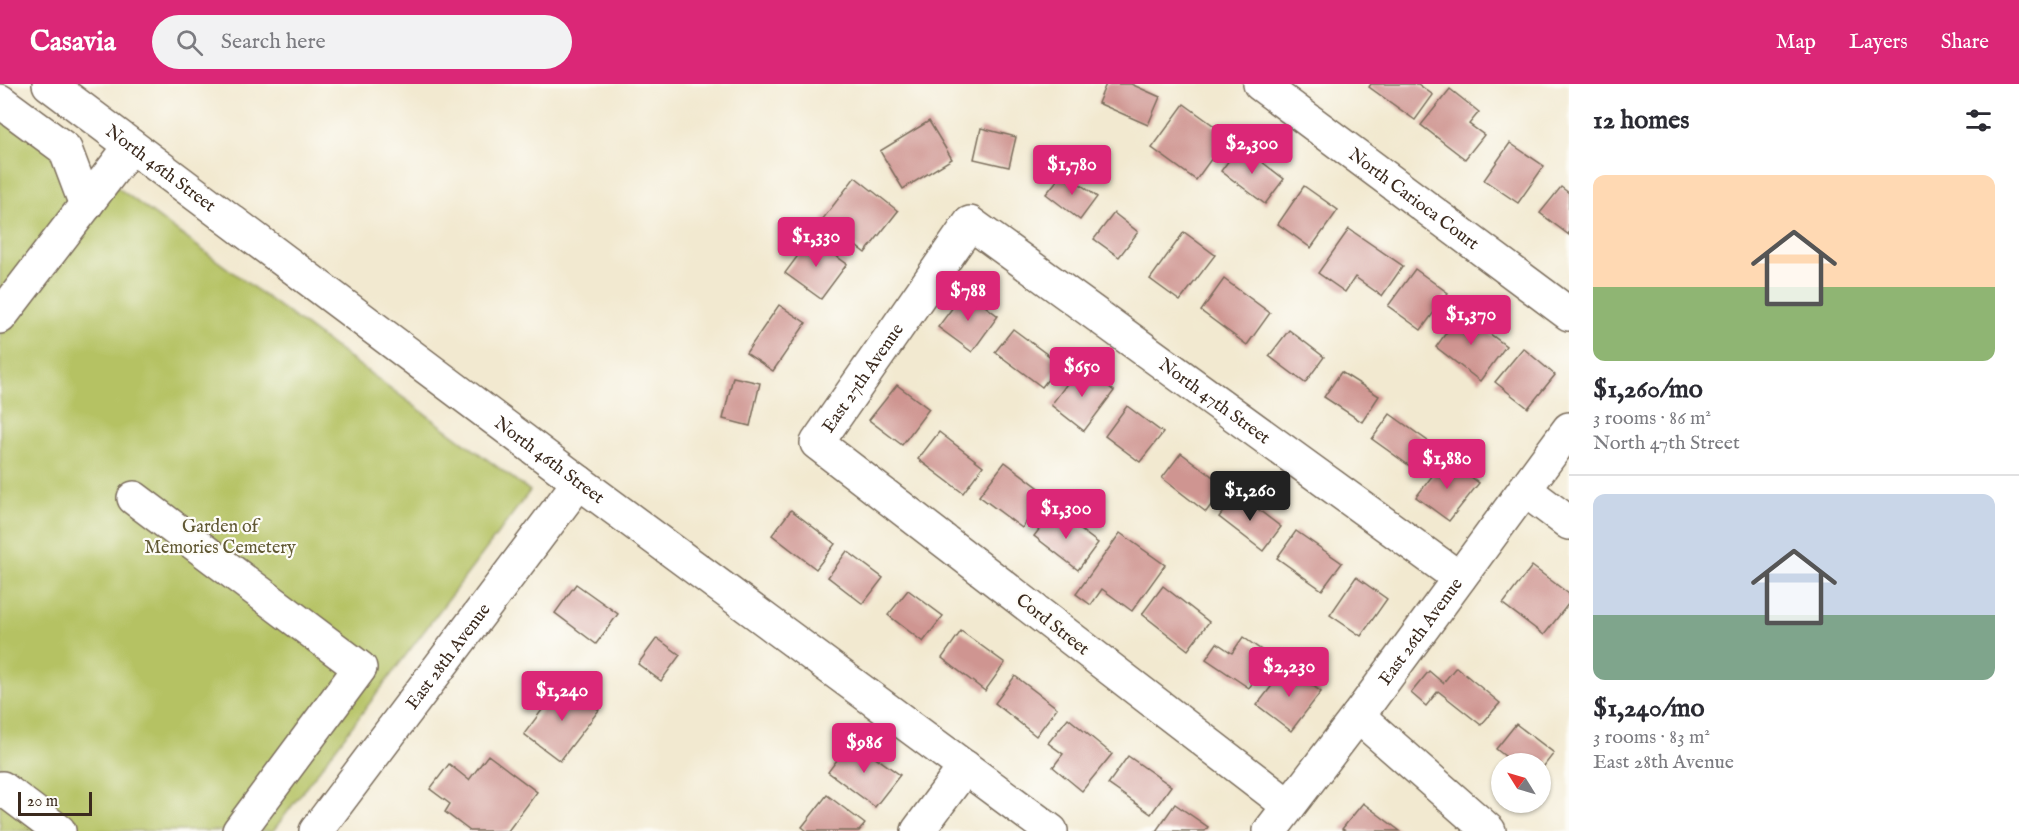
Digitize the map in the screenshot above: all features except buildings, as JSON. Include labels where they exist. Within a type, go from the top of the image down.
[{"type":"street","name":"North 46th Street","points":[[49,84],[579,482],[1051,831]]},
{"type":"street","name":"North Carioca Court","points":[[1260,84],[1569,314]]},
{"type":"street","points":[[0,101],[65,149],[86,205]]},
{"type":"street","points":[[0,317],[131,146]]},
{"type":"street","name":"East 27th Avenue","points":[[817,443],[970,224]]},
{"type":"street","name":"North 47th Street","points":[[970,224],[1459,578]]},
{"type":"street","name":"East 26th Avenue","points":[[1280,818],[1569,429]]},
{"type":"street","name":"Cord Street","points":[[817,443],[1280,818]]},
{"type":"street","name":"East 28th Avenue","points":[[316,831],[579,482]]},
{"type":"street","points":[[1525,490],[1569,523]]},
{"type":"street","points":[[134,498],[360,668],[239,831]]},
{"type":"street","points":[[1358,716],[1489,831]]},
{"type":"street","points":[[918,831],[965,767]]},
{"type":"street","points":[[0,791],[3,788],[60,831]]},
{"type":"green space","name":"Garden of Memories Cemetery","points":[[0,101],[530,491],[273,831],[0,831]]}]
